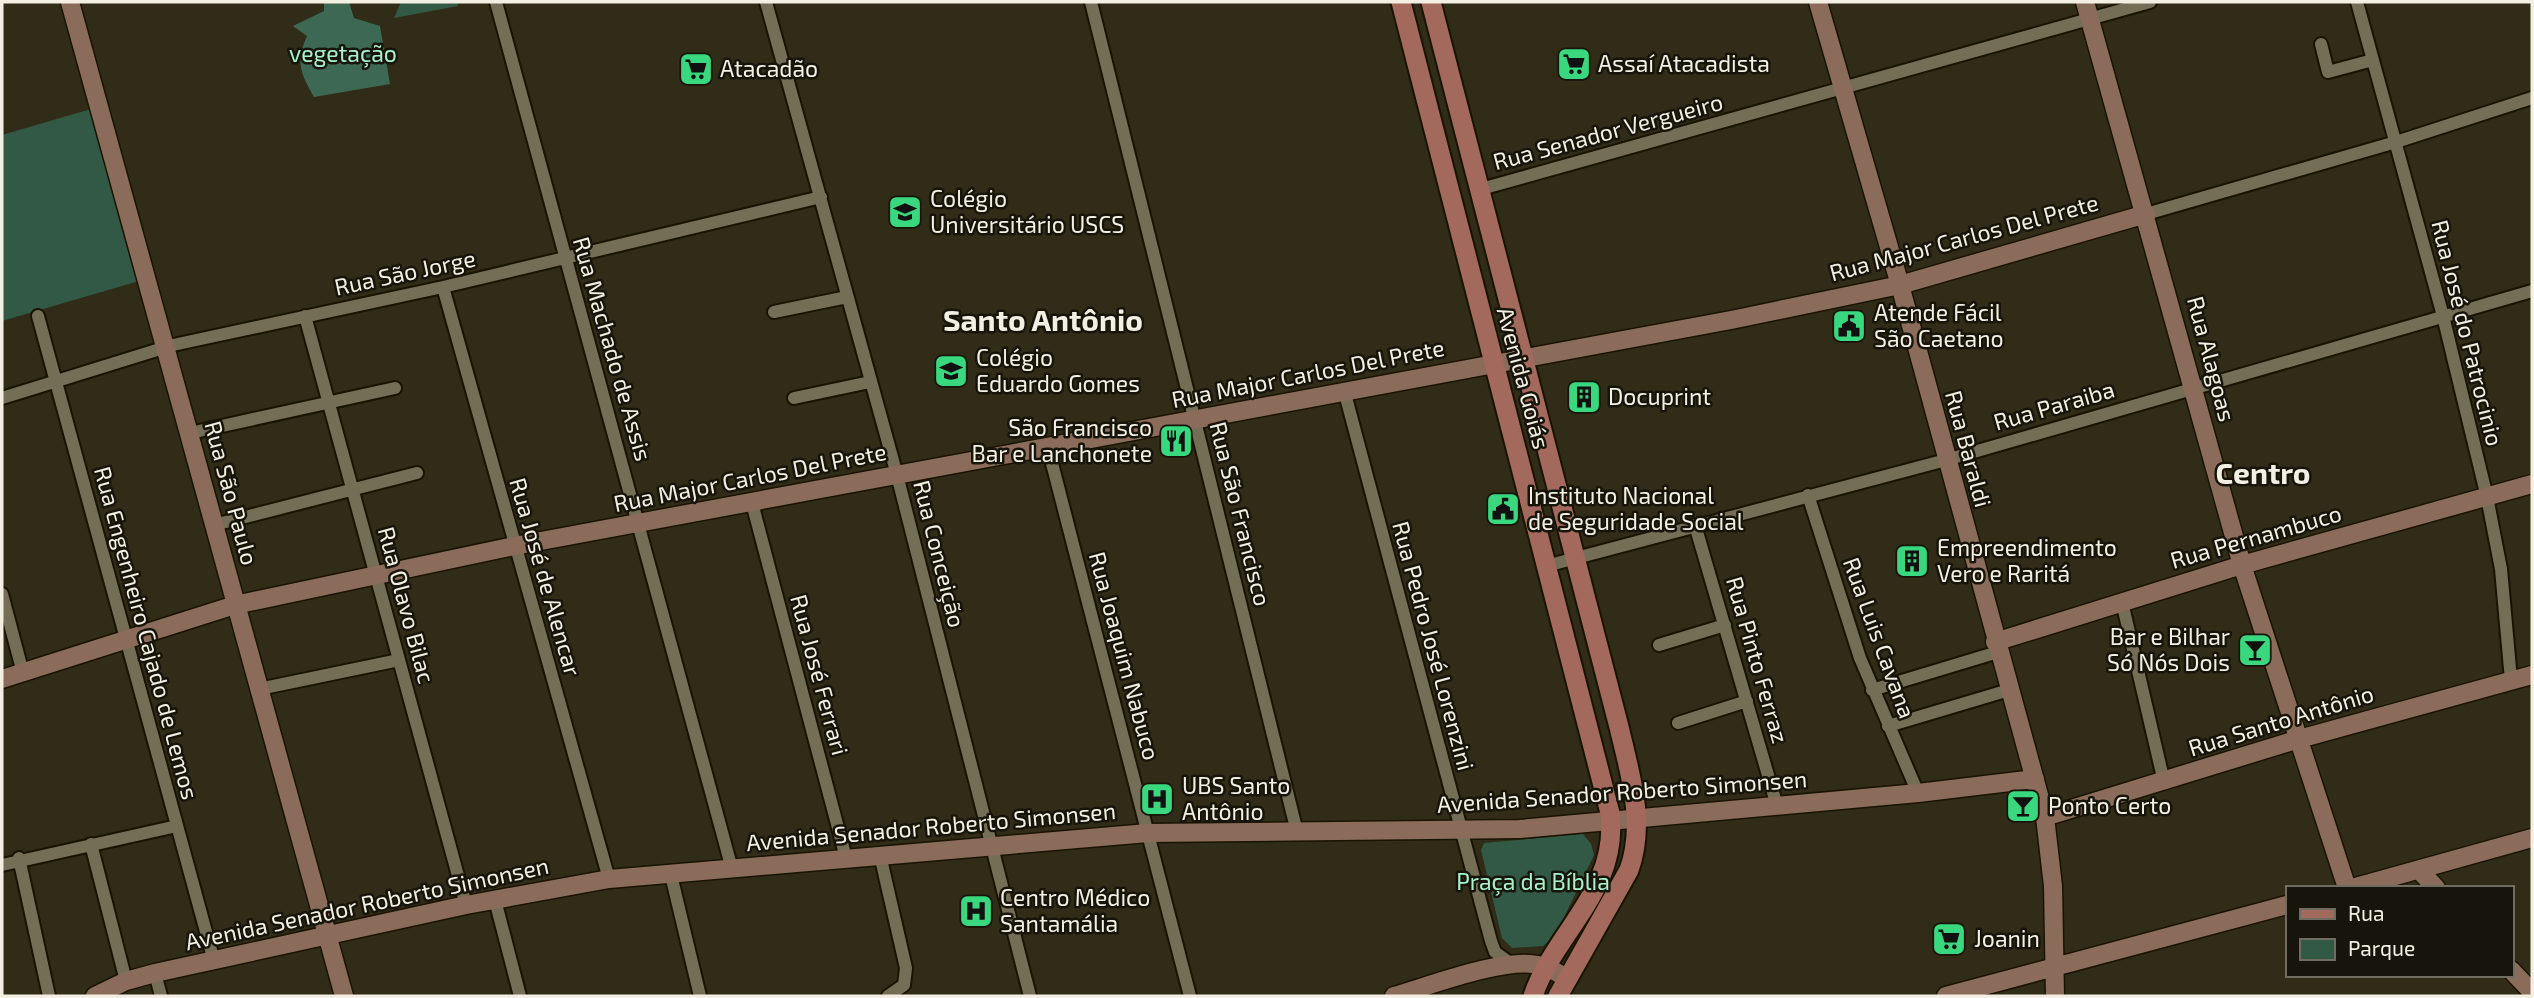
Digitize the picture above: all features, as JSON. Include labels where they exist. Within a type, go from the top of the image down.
[{"type":"main road","name":"Avenida Goiás","points":[[1401,2],[1598,759],[1611,822],[1610,851],[1601,874],[1566,939],[1546,967],[1533,996]]},
{"type":"main road","name":"Avenida Goiás","points":[[1432,2],[1481,189],[1519,359],[1549,460],[1619,727],[1638,820],[1635,852],[1629,870],[1558,996]]},
{"type":"street","name":"Rua São Paulo","points":[[70,2],[344,996]]},
{"type":"street","name":"Rua Machado de Assis","points":[[496,2],[732,869]]},
{"type":"street","name":"Rua Conceição","points":[[766,2],[897,475],[1030,996]]},
{"type":"street","name":"Rua São Francisco","points":[[1091,2],[1297,832]]},
{"type":"street","name":"Rua Baraldi","points":[[1818,2],[1900,285],[1996,647],[2045,817],[2053,886],[2055,996]]},
{"type":"street","name":"Rua Alagoas","points":[[2085,2],[2242,565],[2348,886]]},
{"type":"street","name":"Rua Senador Vergueiro","points":[[1481,189],[2150,2]]},
{"type":"street","name":"Rua José do Patrocinio","points":[[2360,3],[2443,316],[2487,497],[2501,569],[2511,681]]},
{"type":"street","points":[[2321,44],[2328,72],[2373,60]]},
{"type":"street","name":"Rua Major Carlos Del Prete","points":[[2,679],[235,605],[514,546],[1195,421],[1343,390],[1519,359],[1900,285],[2396,142],[2532,98]]},
{"type":"street","name":"Rua São Jorge","points":[[2,398],[167,347],[443,287],[821,197]]},
{"type":"street","name":"Rua José de Alencar","points":[[443,287],[609,879]]},
{"type":"street","points":[[2530,291],[2532,306]]},
{"type":"street","name":"Rua Paraiba","points":[[1546,566],[1946,460],[2530,291]]},
{"type":"street","points":[[774,312],[846,296]]},
{"type":"street","name":"Rua Engenheiro Cajado de Lemos","points":[[38,316],[215,961]]},
{"type":"street","name":"Rua Olavo Bilac","points":[[305,316],[466,905]]},
{"type":"street","points":[[794,398],[870,382]]},
{"type":"street","points":[[190,433],[395,388]]},
{"type":"street","name":"Rua Pedro José Lorenzini","points":[[1343,390],[1460,832],[1495,952]]},
{"type":"street","name":"Rua Joaquim Nabuco","points":[[1048,448],[1190,996]]},
{"type":"street","points":[[214,525],[417,473]]},
{"type":"street","name":"Rua Pernambuco","points":[[1996,647],[2122,602],[2242,565],[2532,484]]},
{"type":"street","name":"Rua Luis Cavana","points":[[1808,495],[1849,627],[1872,690],[1918,793]]},
{"type":"street","name":"Rua José Ferrari","points":[[752,503],[846,858]]},
{"type":"street","name":"Rua Pinto Ferraz","points":[[1695,525],[1777,806]]},
{"type":"street","points":[[2,594],[23,673]]},
{"type":"street","points":[[2122,602],[2164,782]]},
{"type":"street","points":[[1658,645],[1725,625]]},
{"type":"street","points":[[1872,690],[1996,647]]},
{"type":"street","points":[[259,689],[399,660]]},
{"type":"street","name":"Rua Santo Antônio","points":[[2045,817],[2299,739],[2532,675]]},
{"type":"street","points":[[1888,726],[2008,690]]},
{"type":"street","points":[[1678,723],[1747,701]]},
{"type":"street","name":"Avenida Senador Roberto Simonsen","points":[[95,996],[126,981],[155,973],[466,905],[609,879],[1148,833],[1460,832],[1611,822],[1918,793],[2035,779]]},
{"type":"street","points":[[2,865],[19,858],[177,826]]},
{"type":"street","points":[[2357,886],[2532,838]]},
{"type":"street","points":[[91,844],[126,981]]},
{"type":"street","points":[[880,855],[906,968],[904,985],[888,996]]},
{"type":"street","points":[[19,858],[48,996]]},
{"type":"street","points":[[2419,870],[2434,886]]},
{"type":"street","points":[[671,875],[700,996]]},
{"type":"street","points":[[495,900],[520,996]]},
{"type":"street","points":[[1945,996],[2286,905]]},
{"type":"street","points":[[1485,970],[1495,952],[1513,965]]},
{"type":"street","points":[[1394,996],[1485,970],[1513,965],[1536,964],[1568,979]]},
{"type":"street","points":[[2513,972],[2532,992]]},
{"type":"street","points":[[155,973],[160,996]]},
{"type":"green space","name":"vegetação","points":[[324,2],[349,2],[354,18],[380,26],[390,84],[314,97],[301,68],[301,53],[307,36],[293,26],[324,11]]},
{"type":"green space","name":"vegetação","points":[[401,2],[457,2],[458,6],[394,18]]},
{"type":"green space","points":[[91,109],[139,281],[2,321],[2,135]]},
{"type":"green space","name":"Praça da Bíblia","points":[[1583,834],[1591,844],[1594,855],[1555,936],[1543,946],[1512,948],[1502,938],[1481,850],[1484,843]]},
{"type":"place","name":"Assaí Atacadista","points":[[1574,64]]},
{"type":"place","name":"Atacadão","points":[[696,69]]},
{"type":"place","name":"Colégio Universitário USCS","points":[[905,212]]},
{"type":"place","name":"Atende Fácil São Caetano","points":[[1849,326]]},
{"type":"place","name":"Colégio Eduardo Gomes","points":[[951,371]]},
{"type":"place","name":"Docuprint","points":[[1584,397]]},
{"type":"place","name":"São Francisco Bar e Lanchonete","points":[[1176,441]]},
{"type":"place","name":"Instituto Nacional de Seguridade Social","points":[[1503,509]]},
{"type":"place","name":"Empreendimento Vero e Raritá","points":[[1912,561]]},
{"type":"place","name":"Bar e Bilhar Só Nós Dois","points":[[2255,650]]},
{"type":"place","name":"UBS Santo Antônio","points":[[1157,799]]},
{"type":"place","name":"Ponto Certo","points":[[2023,806]]},
{"type":"place","name":"Centro Médico Santamália","points":[[976,911]]},
{"type":"place","name":"Joanin","points":[[1949,939]]},
{"type":"district","name":"Santo Antônio","points":[[1043,321]]},
{"type":"district","name":"Centro","points":[[2263,474]]}]
